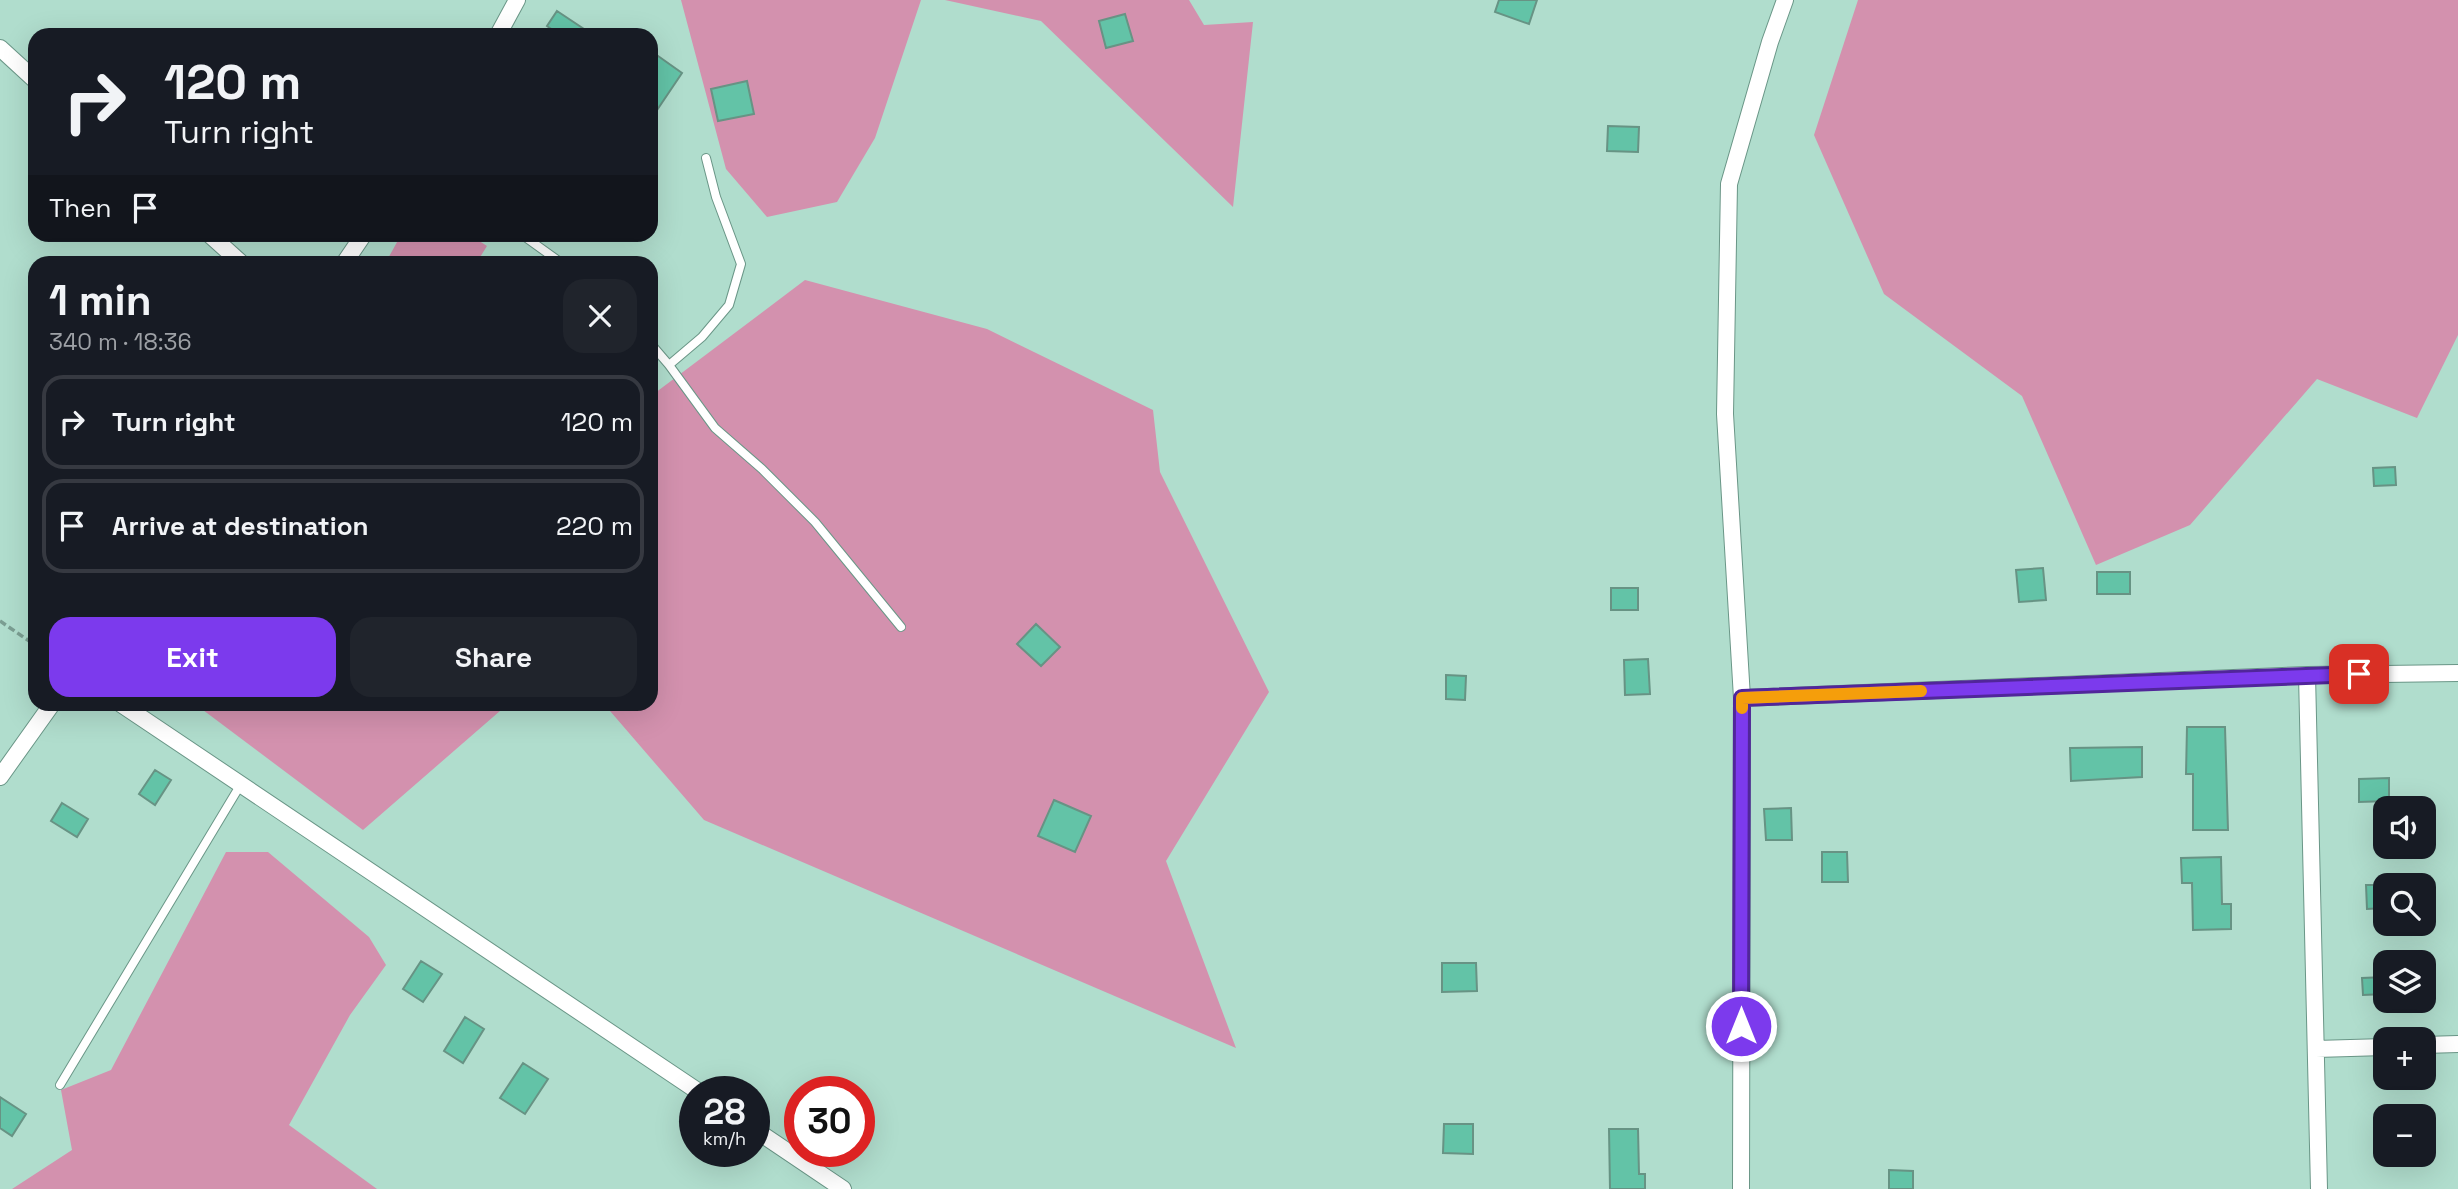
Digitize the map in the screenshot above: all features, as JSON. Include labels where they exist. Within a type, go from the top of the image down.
[{"type":"street","points":[[502,28],[517,0]]},
{"type":"street","points":[[1741,1189],[1742,698],[1725,414],[1729,184],[1770,42],[1785,0]]},
{"type":"street","points":[[0,48],[28,73]]},
{"type":"street","points":[[218,242],[233,256]]},
{"type":"street","points":[[2437,673],[2458,667]]},
{"type":"street","points":[[1742,698],[2307,676],[2458,673]]},
{"type":"street","points":[[2307,676],[2319,1189]]},
{"type":"street","points":[[0,777],[47,711]]},
{"type":"street","points":[[132,711],[679,1079]]},
{"type":"street","points":[[2436,1045],[2458,1044]]},
{"type":"street","points":[[2316,1049],[2373,1047]]},
{"type":"street","points":[[770,1140],[843,1189]]},
{"type":"lane","points":[[669,365],[702,337],[729,305],[741,264],[716,197],[706,158]]},
{"type":"lane","points":[[532,242],[552,256]]},
{"type":"lane","points":[[658,352],[715,428],[762,469],[815,522],[901,626]]},
{"type":"lane","points":[[60,1085],[241,784]]},
{"type":"path","points":[[0,621],[28,640]]},
{"type":"shaded area","points":[[681,0],[921,0],[875,138],[837,202],[767,217],[726,169]]},
{"type":"shaded area","points":[[945,0],[1189,0],[1204,25],[1253,22],[1233,207],[1041,21]]},
{"type":"shaded area","points":[[1858,0],[2458,0],[2458,335],[2417,418],[2317,379],[2190,525],[2096,565],[2022,396],[1884,294],[1814,135]]},
{"type":"shaded area","points":[[397,242],[481,242],[487,246],[481,256],[389,256]]},
{"type":"shaded area","points":[[805,280],[987,329],[1153,410],[1160,472],[1269,692],[1166,861],[1236,1048],[704,820],[610,711],[658,711],[658,391]]},
{"type":"shaded area","points":[[204,711],[500,711],[363,830]]},
{"type":"shaded area","points":[[226,852],[268,852],[369,937],[386,965],[350,1015],[289,1125],[377,1189],[12,1189],[72,1150],[61,1090],[111,1070]]},
{"type":"building","points":[[1499,0],[1537,0],[1529,24],[1495,12]]},
{"type":"building","points":[[557,11],[582,28],[550,28],[547,26]]},
{"type":"building","points":[[1125,14],[1133,41],[1106,48],[1099,21]]},
{"type":"building","points":[[658,56],[682,73],[658,109]]},
{"type":"building","points":[[747,81],[754,114],[718,121],[711,89]]},
{"type":"building","points":[[1608,126],[1639,127],[1638,152],[1607,151]]},
{"type":"building","points":[[2395,467],[2396,485],[2374,486],[2373,468]]},
{"type":"building","points":[[2043,568],[2046,600],[2019,602],[2016,570]]},
{"type":"building","points":[[2097,572],[2130,572],[2130,594],[2097,594]]},
{"type":"building","points":[[1611,588],[1638,588],[1638,610],[1611,610]]},
{"type":"building","points":[[1036,624],[1060,647],[1041,666],[1017,644]]},
{"type":"building","points":[[1648,659],[1650,694],[1625,695],[1624,660]]},
{"type":"building","points":[[1446,675],[1466,676],[1465,700],[1446,699]]},
{"type":"building","points":[[2187,727],[2225,727],[2228,830],[2193,830],[2193,774],[2186,774]]},
{"type":"building","points":[[2142,747],[2142,777],[2071,781],[2070,748]]},
{"type":"building","points":[[155,770],[171,780],[155,805],[139,794]]},
{"type":"building","points":[[2389,778],[2389,796],[2373,796],[2373,802],[2359,802],[2359,779]]},
{"type":"building","points":[[1054,800],[1091,816],[1075,852],[1038,836]]},
{"type":"building","points":[[62,803],[88,819],[77,837],[51,821]]},
{"type":"building","points":[[1791,808],[1792,840],[1766,840],[1764,809]]},
{"type":"building","points":[[1822,852],[1847,852],[1848,882],[1822,882]]},
{"type":"building","points":[[2221,857],[2222,904],[2231,904],[2231,929],[2193,930],[2192,883],[2182,883],[2181,858]]},
{"type":"building","points":[[2366,885],[2373,885],[2373,909],[2367,909]]},
{"type":"building","points":[[421,961],[442,974],[423,1002],[403,989]]},
{"type":"building","points":[[1442,963],[1476,963],[1477,991],[1442,992]]},
{"type":"building","points":[[2362,978],[2373,978],[2373,995],[2363,995]]},
{"type":"building","points":[[465,1017],[484,1029],[463,1063],[444,1051]]},
{"type":"building","points":[[523,1063],[548,1079],[525,1114],[500,1098]]},
{"type":"building","points":[[0,1097],[26,1114],[12,1136],[0,1128]]},
{"type":"building","points":[[1444,1124],[1473,1124],[1473,1154],[1443,1153]]},
{"type":"building","points":[[1609,1129],[1638,1129],[1639,1174],[1645,1174],[1645,1189],[1610,1189]]},
{"type":"building","points":[[1889,1170],[1913,1171],[1913,1189],[1889,1189]]},
{"type":"slow traffic","points":[[1742,708],[1742,698],[1921,691]]},
{"type":"route","points":[[1741,1026],[1742,698],[2359,674]]}]
